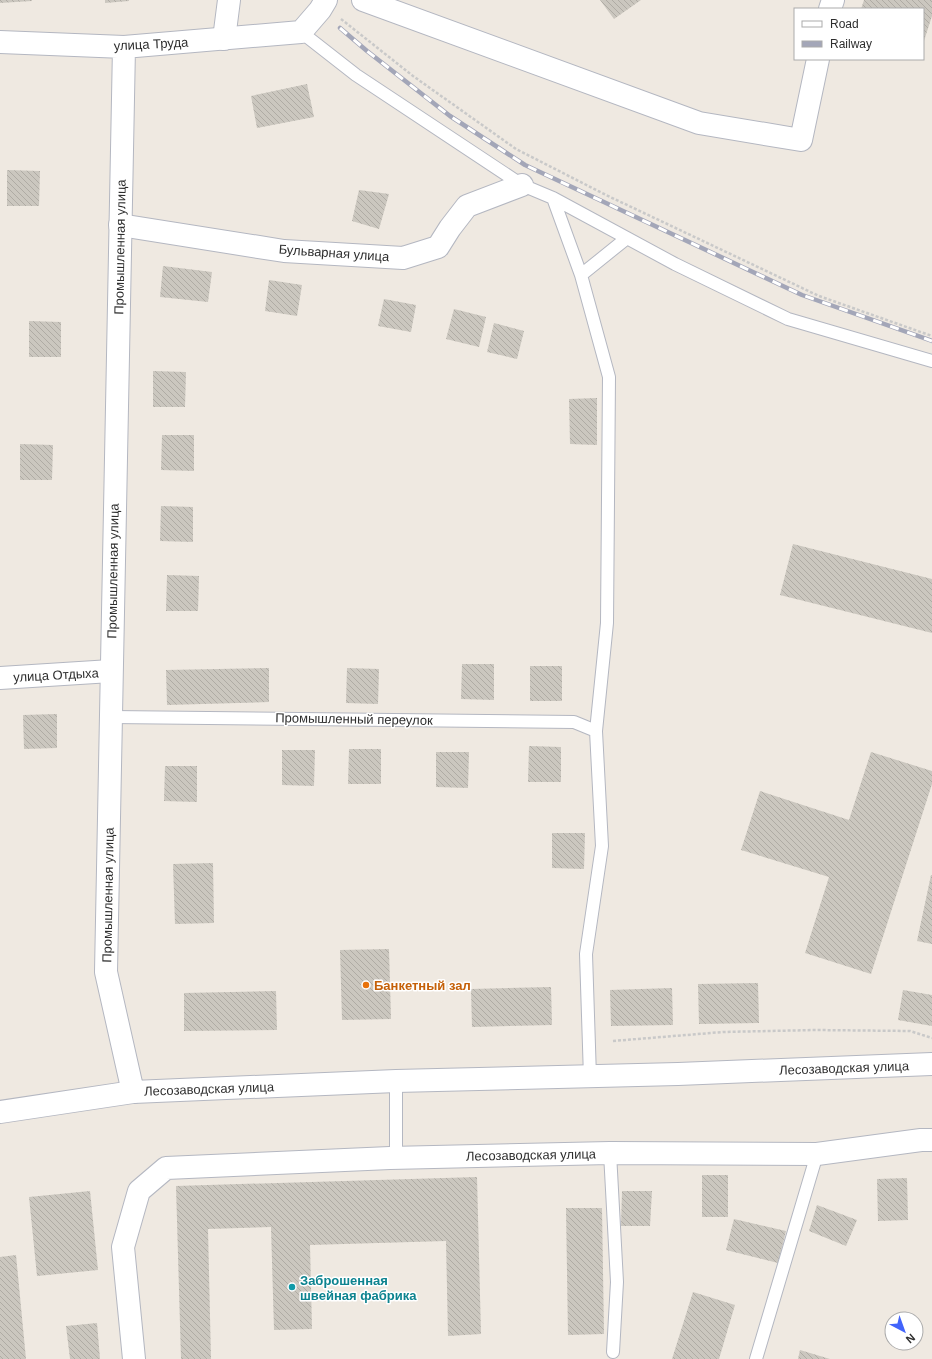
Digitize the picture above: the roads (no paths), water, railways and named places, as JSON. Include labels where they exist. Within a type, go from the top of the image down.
[{"type":"street","points":[[224,39],[230,0]]},
{"type":"street","points":[[363,0],[699,123],[801,140],[818,60]]},
{"type":"street","points":[[301,32],[325,2]]},
{"type":"street","name":"улица Труда","points":[[0,42],[124,47],[301,32]]},
{"type":"street","name":"Промышленная улица","points":[[124,47],[106,972],[133,1092]]},
{"type":"street","name":"Бульварная улица","points":[[120,225],[284,251],[402,258],[438,247],[467,206],[522,185]]},
{"type":"street","name":"улица Отдыха","points":[[0,678],[111,671]]},
{"type":"street","name":"Лесозаводская улица","points":[[0,1112],[133,1092],[396,1081],[590,1077],[932,1064]]},
{"type":"street","name":"Лесозаводская улица","points":[[134,1359],[123,1247],[138,1192],[166,1168],[396,1158],[610,1153],[817,1154],[921,1140],[932,1140]]},
{"type":"lane","points":[[301,32],[356,75],[522,185],[553,198],[675,264],[788,319],[932,361]]},
{"type":"lane","points":[[553,198],[581,275],[609,377],[607,623],[596,731],[602,846],[586,954],[590,1077]]},
{"type":"lane","points":[[581,275],[627,238]]},
{"type":"lane","name":"Промышленный переулок","points":[[110,717],[574,722],[596,731]]},
{"type":"lane","points":[[396,1081],[396,1158]]},
{"type":"lane","points":[[610,1153],[617,1282],[613,1352]]},
{"type":"lane","points":[[756,1359],[817,1154]]},
{"type":"railway","points":[[340,28],[450,116],[525,165],[802,295],[932,341]]},
{"type":"place","name":"Банкетный зал","points":[[366,985]]},
{"type":"place","name":"Заброшенная швейная фабрика","points":[[292,1287]]}]
